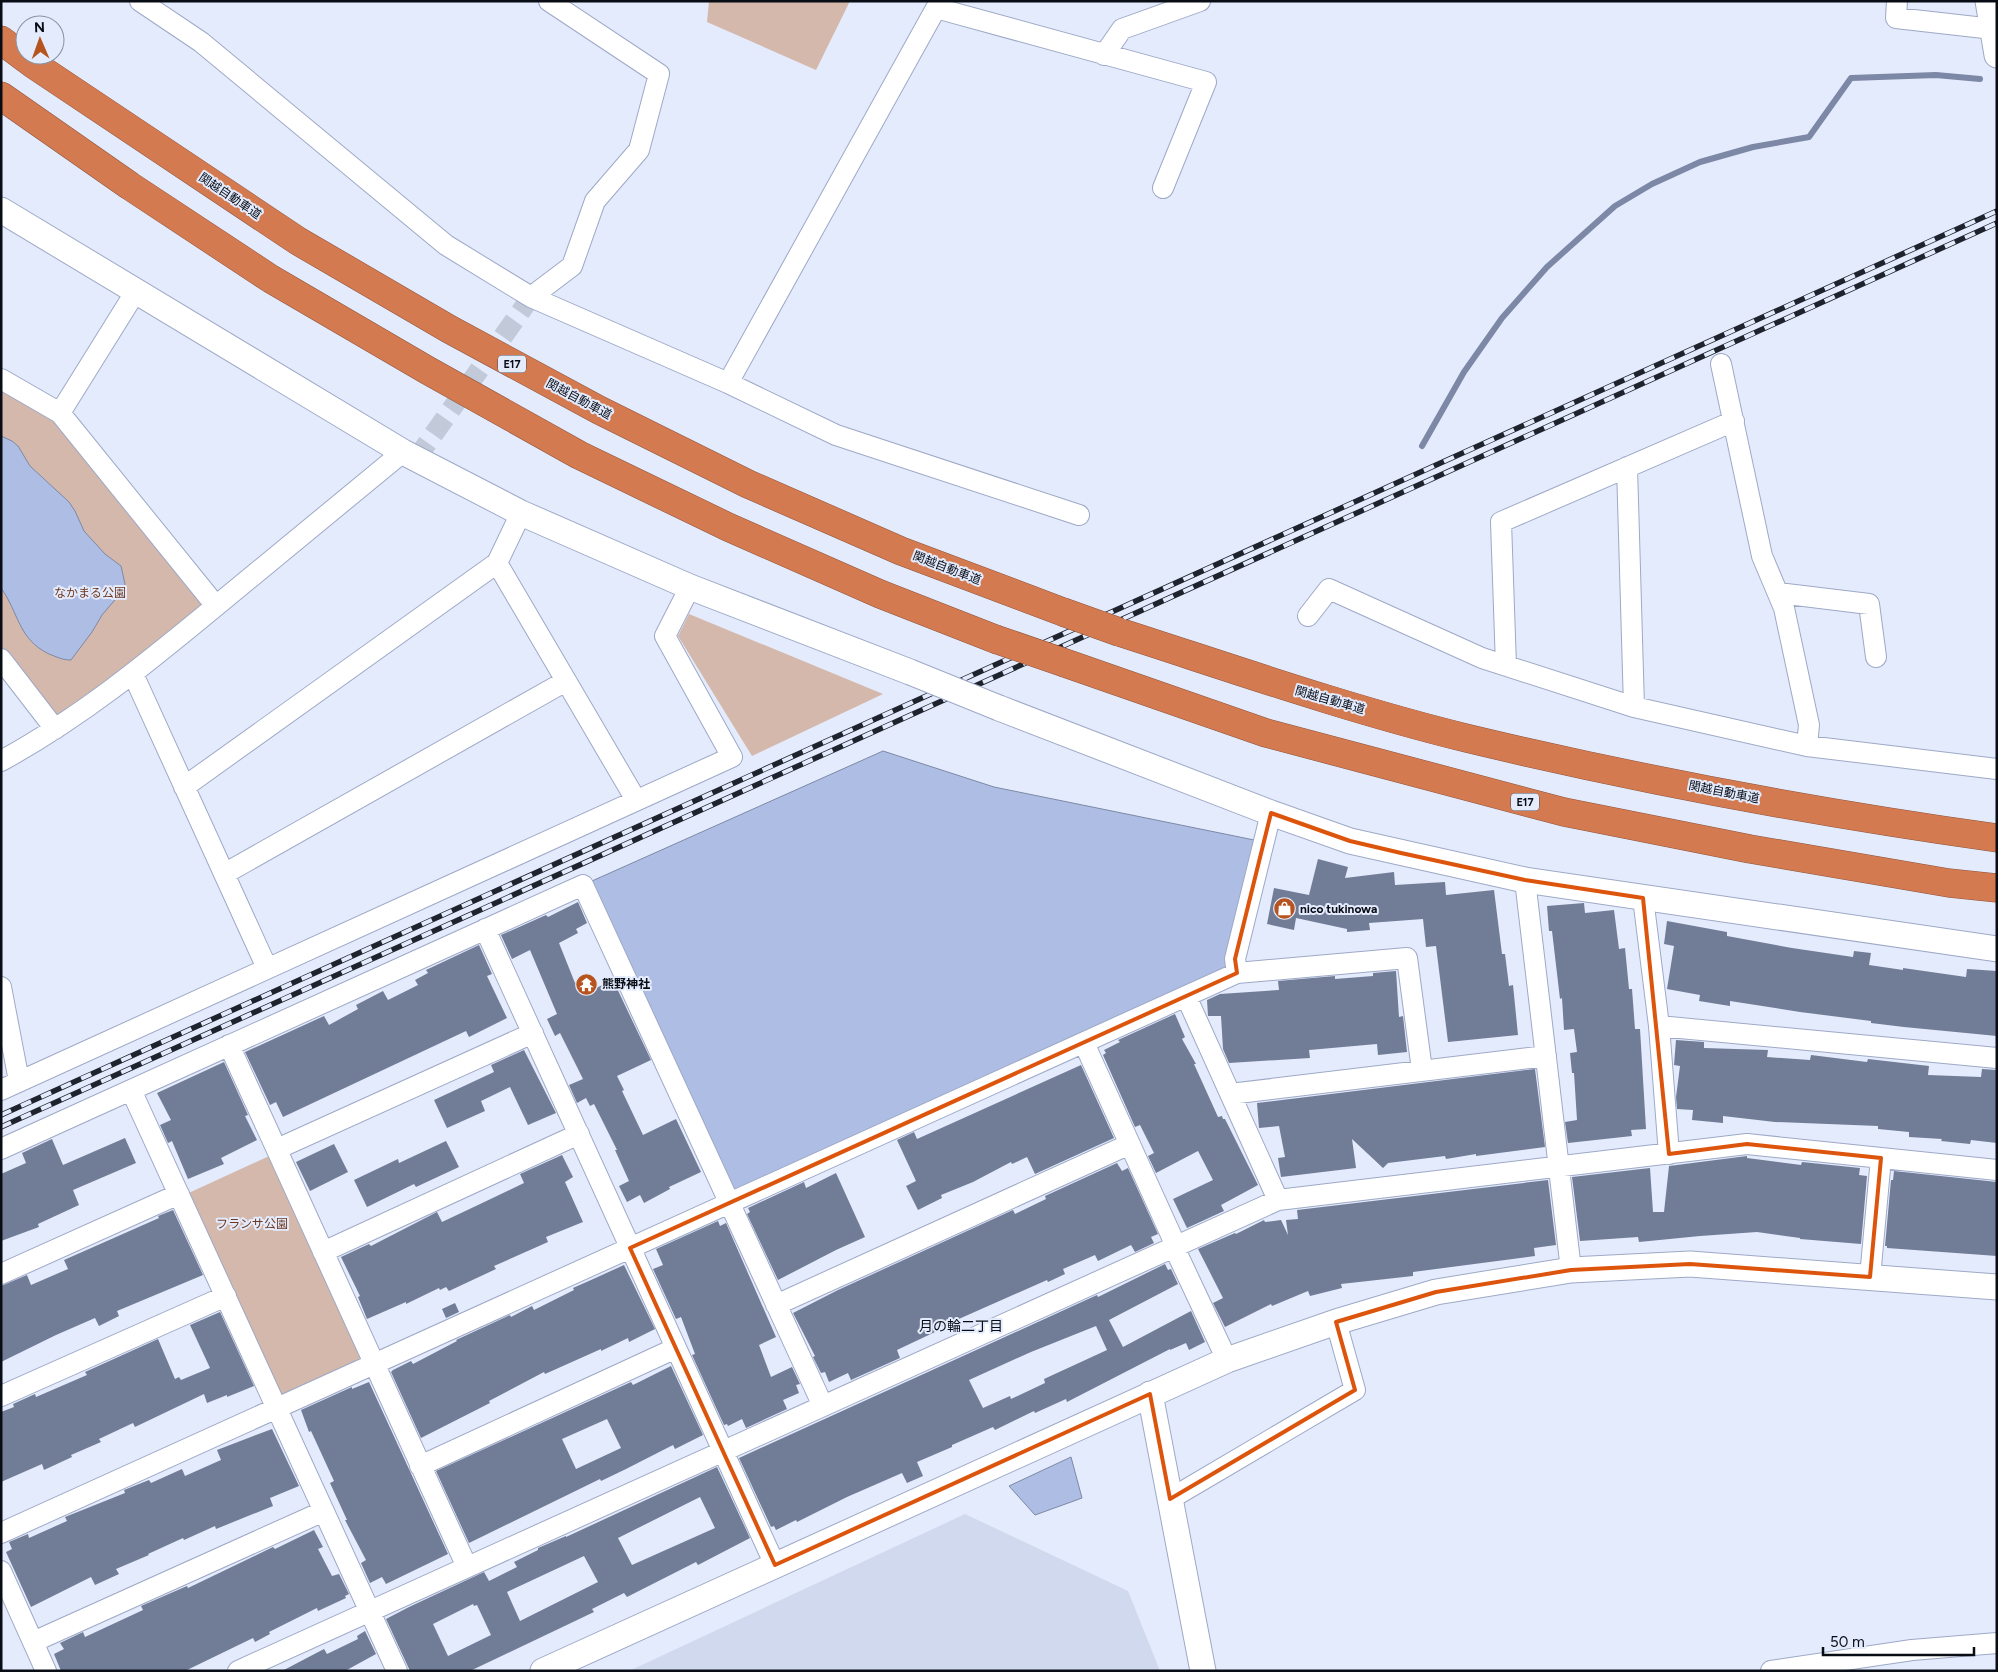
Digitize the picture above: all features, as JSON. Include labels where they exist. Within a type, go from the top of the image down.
[{"type":"highway","name":"関越自動車道","points":[[1,40],[41,70],[298,241],[449,329],[574,397],[748,484],[901,551],[1119,632],[1320,698],[1465,737],[1775,803],[1997,838]]},
{"type":"highway","name":"E17","points":[[1,96],[130,186],[271,278],[427,370],[571,450],[728,527],[880,594],[995,639],[1266,732],[1564,812],[1750,849],[1949,884],[1997,888]]},
{"type":"street","points":[[140,1],[201,42],[446,244],[532,297],[728,383],[836,435],[1079,515]]},
{"type":"street","points":[[532,297],[572,266],[595,201],[639,150],[659,74],[549,1]]},
{"type":"street","points":[[1104,54],[1122,29],[1200,1]]},
{"type":"street","points":[[1897,1],[1896,18],[1992,29]]},
{"type":"street","points":[[1988,1],[1997,55]]},
{"type":"street","points":[[728,383],[938,5],[1206,82],[1163,188]]},
{"type":"street","points":[[1,210],[403,452],[521,513],[690,587],[1271,813],[1350,841],[1525,880],[1997,949]]},
{"type":"street","points":[[60,413],[136,291]]},
{"type":"street","points":[[1721,364],[1762,556],[1784,608],[1809,725],[1807,746]]},
{"type":"street","points":[[1,379],[60,413],[216,606]]},
{"type":"street","points":[[1506,666],[1500,522],[1734,421]]},
{"type":"street","points":[[1,761],[55,729],[133,674],[403,452]]},
{"type":"street","points":[[1627,467],[1634,707]]},
{"type":"street","points":[[184,787],[497,563],[521,513]]},
{"type":"street","points":[[497,563],[636,800]]},
{"type":"street","points":[[1,987],[10,1085],[732,756],[665,636],[690,587]]},
{"type":"street","points":[[1308,616],[1329,589],[1482,658],[1634,707],[1807,746],[1997,769]]},
{"type":"street","points":[[1778,593],[1869,604],[1876,657]]},
{"type":"street","points":[[1,660],[55,729]]},
{"type":"street","points":[[133,674],[267,968]]},
{"type":"street","points":[[224,874],[566,680]]},
{"type":"street","points":[[1237,973],[1235,959],[1271,813]]},
{"type":"street","points":[[1525,880],[1571,1270]]},
{"type":"street","points":[[1,1149],[583,885],[822,1406]]},
{"type":"street","points":[[1643,898],[1659,1026],[1669,1154]]},
{"type":"street","points":[[486,929],[775,1565]]},
{"type":"street","points":[[1,1533],[1237,973],[1406,958],[1422,1070]]},
{"type":"street","points":[[1186,996],[1278,1200]]},
{"type":"street","points":[[1659,1026],[1997,1058]]},
{"type":"street","points":[[276,1149],[533,1033]]},
{"type":"street","points":[[1084,1042],[1227,1360]]},
{"type":"street","points":[[229,1045],[467,1567]]},
{"type":"street","points":[[1230,1094],[1546,1056]]},
{"type":"street","points":[[131,1090],[397,1671]]},
{"type":"street","points":[[323,1252],[579,1134]]},
{"type":"street","points":[[776,1305],[1130,1144]]},
{"type":"street","points":[[238,1671],[1278,1200],[1747,1144],[1997,1170]]},
{"type":"street","points":[[1870,1277],[1881,1158]]},
{"type":"street","points":[[1,1274],[179,1194]]},
{"type":"street","points":[[543,1671],[1227,1360],[1336,1322],[1436,1292],[1571,1270],[1690,1264],[1997,1288]]},
{"type":"street","points":[[1,1396],[226,1296]]},
{"type":"street","points":[[1170,1499],[1355,1390],[1336,1322]]},
{"type":"street","points":[[420,1466],[676,1348]]},
{"type":"street","points":[[1150,1394],[1203,1671]]},
{"type":"street","points":[[33,1642],[324,1511]]},
{"type":"street","points":[[1,1571],[46,1671]]},
{"type":"street","points":[[1771,1671],[1912,1650],[1997,1643]]},
{"type":"highlighted area","points":[[1271,813],[1350,841],[1401,853],[1525,880],[1643,898],[1669,1154],[1747,1144],[1881,1158],[1870,1277],[1690,1264],[1571,1270],[1436,1292],[1336,1322],[1355,1390],[1170,1499],[1150,1394],[775,1565],[630,1248],[1237,973],[1235,959]]},
{"type":"shaded area","points":[[965,1514],[1128,1591],[1160,1671],[629,1671]]},
{"type":"green space","points":[[709,1],[850,1],[816,70],[707,22]]},
{"type":"green space","name":"なかまる公園","points":[[1,379],[60,413],[216,606],[55,729],[1,659]]},
{"type":"green space","points":[[689,614],[883,694],[752,756],[678,636]]},
{"type":"green space","name":"フランサ公園","points":[[278,1152],[374,1364],[277,1408],[180,1197]]},
{"type":"water","points":[[1,436],[18,446],[30,466],[69,502],[84,531],[105,554],[121,566],[125,584],[120,594],[102,615],[71,660],[49,654],[31,641],[20,625],[1,588]]},
{"type":"water","points":[[883,751],[994,787],[1264,842],[1237,973],[729,1203],[583,885]]},
{"type":"water","points":[[1071,1457],[1082,1498],[1035,1515],[1009,1486]]},
{"type":"building","points":[[1318,859],[1348,867],[1345,878],[1394,872],[1395,885],[1445,882],[1446,895],[1494,890],[1502,954],[1505,954],[1509,986],[1513,985],[1518,1035],[1448,1042],[1436,946],[1426,947],[1423,919],[1369,923],[1370,930],[1347,932],[1347,929],[1296,918],[1294,930],[1267,924],[1274,888],[1309,895]]},
{"type":"building","points":[[578,902],[587,923],[576,929],[578,933],[559,943],[575,983],[589,977],[594,989],[613,980],[651,1060],[617,1076],[624,1090],[622,1091],[643,1135],[676,1119],[701,1172],[669,1187],[670,1189],[644,1203],[640,1195],[627,1202],[619,1186],[629,1181],[615,1150],[617,1150],[594,1104],[590,1106],[586,1098],[577,1103],[569,1085],[583,1079],[560,1033],[555,1036],[547,1019],[557,1014],[530,950],[512,959],[501,935],[546,915],[548,917]]},
{"type":"building","points":[[1584,903],[1585,913],[1614,910],[1619,949],[1625,948],[1629,989],[1632,989],[1635,1029],[1640,1029],[1646,1129],[1631,1130],[1632,1136],[1568,1143],[1565,1122],[1577,1120],[1574,1073],[1572,1073],[1570,1053],[1577,1052],[1574,1029],[1564,1030],[1562,998],[1560,999],[1547,906]]},
{"type":"building","points":[[1667,921],[1727,932],[1727,936],[1792,948],[1853,957],[1854,951],[1871,953],[1869,965],[1966,977],[1967,969],[1997,971],[1997,1036],[1871,1023],[1871,1021],[1730,1001],[1730,1006],[1699,1001],[1700,995],[1667,989],[1674,946],[1664,944]]},
{"type":"building","points":[[479,945],[492,974],[487,976],[507,1018],[469,1037],[466,1031],[283,1117],[276,1102],[270,1105],[245,1052],[324,1016],[329,1025],[358,1009],[356,1005],[383,991],[388,1000],[418,985],[415,980],[428,973],[426,970]]},
{"type":"building","points":[[1396,971],[1399,1017],[1403,1016],[1407,1052],[1378,1055],[1377,1044],[1309,1050],[1310,1058],[1229,1063],[1223,1049],[1221,1016],[1208,1016],[1207,1000],[1220,994],[1279,990],[1278,981],[1335,976],[1335,979],[1373,976],[1373,973]]},
{"type":"building","points":[[1175,1014],[1185,1037],[1182,1039],[1196,1064],[1194,1064],[1218,1117],[1222,1116],[1225,1119],[1258,1185],[1221,1205],[1224,1211],[1187,1228],[1173,1199],[1213,1180],[1198,1151],[1156,1173],[1148,1156],[1154,1153],[1140,1125],[1135,1127],[1103,1055],[1106,1053],[1104,1050],[1120,1042],[1118,1040]]},
{"type":"building","points":[[1676,1040],[1704,1042],[1704,1048],[1768,1050],[1767,1057],[1810,1060],[1811,1055],[1867,1062],[1868,1059],[1929,1066],[1928,1075],[1981,1077],[1982,1069],[1997,1070],[1997,1143],[1971,1140],[1970,1144],[1941,1141],[1942,1139],[1909,1137],[1909,1132],[1878,1129],[1878,1126],[1775,1122],[1723,1116],[1723,1123],[1692,1120],[1693,1110],[1677,1109],[1676,1097],[1680,1066],[1674,1065]]},
{"type":"building","points":[[524,1050],[556,1113],[528,1125],[510,1087],[481,1101],[485,1111],[447,1128],[434,1100],[494,1072],[491,1065]]},
{"type":"building","points":[[224,1062],[248,1115],[245,1116],[257,1140],[221,1158],[224,1164],[188,1179],[172,1141],[168,1143],[160,1125],[171,1120],[157,1093]]},
{"type":"building","points":[[1081,1065],[1114,1138],[1035,1174],[1027,1157],[1012,1164],[1011,1162],[973,1182],[941,1195],[942,1198],[918,1210],[906,1186],[916,1181],[897,1140],[914,1132],[917,1139]]},
{"type":"building","points":[[1535,1069],[1545,1147],[1476,1156],[1476,1154],[1446,1159],[1445,1156],[1388,1163],[1383,1168],[1352,1139],[1356,1168],[1281,1177],[1278,1158],[1285,1157],[1279,1126],[1259,1128],[1257,1103]]},
{"type":"building","points":[[125,1138],[136,1163],[73,1190],[79,1205],[38,1224],[39,1227],[1,1241],[1,1174],[26,1163],[22,1153],[52,1139],[63,1165]]},
{"type":"building","points":[[446,1141],[459,1167],[416,1187],[414,1184],[367,1207],[354,1180],[398,1159],[399,1163]]},
{"type":"building","points":[[334,1144],[348,1172],[310,1191],[296,1162]]},
{"type":"building","points":[[562,1155],[573,1177],[565,1182],[583,1222],[546,1237],[548,1242],[494,1266],[496,1269],[449,1291],[446,1287],[440,1290],[439,1288],[406,1304],[406,1302],[367,1319],[358,1297],[360,1296],[341,1257],[369,1244],[371,1246],[437,1212],[442,1222],[524,1183],[520,1174]]},
{"type":"building","points":[[1747,1156],[1747,1158],[1801,1165],[1802,1162],[1860,1168],[1859,1175],[1867,1176],[1861,1244],[1800,1239],[1757,1232],[1639,1242],[1638,1237],[1580,1241],[1572,1177],[1650,1168],[1653,1212],[1664,1212],[1669,1166]]},
{"type":"building","points":[[1117,1163],[1122,1171],[1128,1168],[1158,1234],[1151,1237],[1154,1243],[1135,1252],[1131,1245],[1098,1261],[1095,1255],[1063,1269],[1065,1274],[1048,1282],[1047,1280],[934,1330],[935,1332],[897,1350],[900,1358],[851,1380],[848,1373],[829,1382],[825,1372],[821,1373],[813,1357],[815,1356],[793,1313],[838,1290],[1013,1210],[1015,1214],[1046,1199],[1045,1196]]},
{"type":"building","points":[[1894,1171],[1997,1182],[1997,1256],[1887,1248],[1885,1246],[1891,1180],[1893,1180]]},
{"type":"building","points":[[836,1173],[865,1237],[778,1280],[747,1214],[750,1212],[748,1208],[804,1182],[806,1188]]},
{"type":"building","points":[[1548,1180],[1556,1245],[1534,1248],[1535,1256],[1413,1272],[1413,1276],[1341,1284],[1342,1288],[1310,1296],[1308,1291],[1272,1306],[1271,1304],[1225,1327],[1213,1303],[1223,1298],[1198,1249],[1236,1234],[1264,1220],[1265,1222],[1281,1220],[1288,1235],[1286,1220],[1298,1219],[1297,1210]]},
{"type":"building","points":[[173,1210],[203,1275],[117,1311],[119,1316],[99,1326],[95,1318],[1,1362],[1,1286],[27,1275],[31,1285],[68,1269],[64,1260]]},
{"type":"building","points":[[718,1221],[720,1226],[726,1223],[776,1337],[759,1345],[771,1377],[792,1367],[800,1384],[796,1385],[799,1393],[783,1400],[787,1409],[746,1428],[742,1419],[728,1426],[727,1424],[724,1425],[692,1355],[695,1354],[681,1317],[676,1319],[653,1269],[663,1265],[656,1249]]},
{"type":"building","points":[[1165,1264],[1168,1270],[1171,1269],[1178,1284],[1109,1320],[1123,1347],[1191,1311],[1205,1342],[1189,1350],[1186,1343],[1170,1349],[1067,1402],[1066,1399],[1035,1413],[1034,1411],[995,1430],[993,1427],[952,1445],[952,1447],[917,1462],[923,1476],[907,1483],[902,1473],[847,1497],[797,1522],[796,1520],[776,1530],[774,1526],[771,1527],[739,1458],[1097,1295],[1098,1297]],"holes":[[[1096,1326],[1107,1350],[1044,1379],[1045,1383],[1011,1399],[1010,1396],[983,1408],[969,1380],[1031,1352]]]},
{"type":"building","points":[[624,1265],[655,1329],[629,1342],[628,1338],[545,1374],[544,1372],[489,1401],[490,1403],[421,1438],[391,1372],[393,1370],[411,1361],[413,1364],[456,1340],[510,1315],[511,1317],[532,1306],[534,1310],[574,1290],[573,1288]]},
{"type":"building","points":[[455,1303],[459,1312],[446,1318],[442,1309]]},
{"type":"building","points":[[220,1312],[254,1386],[207,1403],[204,1394],[135,1427],[133,1423],[99,1439],[101,1442],[71,1455],[72,1457],[44,1470],[42,1464],[1,1482],[1,1412],[14,1407],[13,1404],[35,1394],[36,1397],[87,1375],[85,1372],[158,1339],[175,1379],[179,1377],[181,1380],[210,1368],[190,1325]]},
{"type":"building","points":[[671,1366],[703,1435],[675,1449],[673,1445],[469,1543],[436,1471],[631,1382],[633,1385]],"holes":[[[607,1419],[621,1448],[576,1469],[562,1439]]]},
{"type":"building","points":[[369,1382],[448,1554],[386,1584],[382,1577],[370,1583],[361,1563],[366,1560],[345,1520],[347,1520],[330,1483],[334,1481],[311,1431],[309,1432],[301,1410],[352,1387],[352,1389]]},
{"type":"building","points":[[272,1429],[299,1486],[270,1498],[273,1506],[216,1529],[215,1526],[184,1540],[183,1538],[116,1569],[119,1574],[95,1585],[91,1577],[31,1607],[6,1552],[12,1549],[9,1542],[28,1534],[29,1538],[67,1521],[65,1517],[125,1493],[124,1490],[149,1480],[151,1483],[182,1469],[185,1476],[221,1460],[217,1450]]},
{"type":"building","points":[[717,1467],[750,1538],[698,1565],[696,1562],[627,1597],[624,1593],[592,1609],[594,1612],[470,1671],[410,1671],[386,1619],[484,1572],[489,1581],[517,1567],[514,1562],[538,1550],[538,1548],[566,1537]],"holes":[[[700,1497],[715,1528],[632,1565],[618,1538]],[[584,1556],[598,1582],[520,1621],[507,1592]],[[473,1604],[474,1606],[477,1605],[491,1635],[448,1656],[433,1624]]]},
{"type":"building","points":[[314,1530],[323,1547],[318,1549],[332,1576],[339,1574],[349,1594],[345,1596],[346,1598],[318,1611],[317,1608],[269,1632],[270,1634],[255,1642],[253,1638],[185,1671],[61,1671],[54,1654],[64,1649],[60,1643],[83,1632],[85,1637],[143,1610],[141,1606],[187,1586],[188,1588],[273,1547],[275,1549]]},
{"type":"building","points":[[365,1631],[376,1654],[345,1671],[282,1671],[324,1649],[327,1654],[358,1639],[357,1636]]},
{"type":"waterway","points":[[1422,446],[1464,372],[1502,318],[1547,267],[1615,206],[1652,184],[1700,162],[1753,147],[1809,137],[1851,78],[1936,75],[1980,79]]},
{"type":"tunnel","points":[[416,459],[531,297]]},
{"type":"railway","points":[[1,1115],[1997,211]]},
{"type":"railway","points":[[1,1127],[1997,223]]},
{"type":"place","name":"nico tukinowa","points":[[1284,909]]},
{"type":"place","name":"熊野神社","points":[[586,984]]},
{"type":"district","name":"月の輪二丁目","points":[[961,1326]]}]
